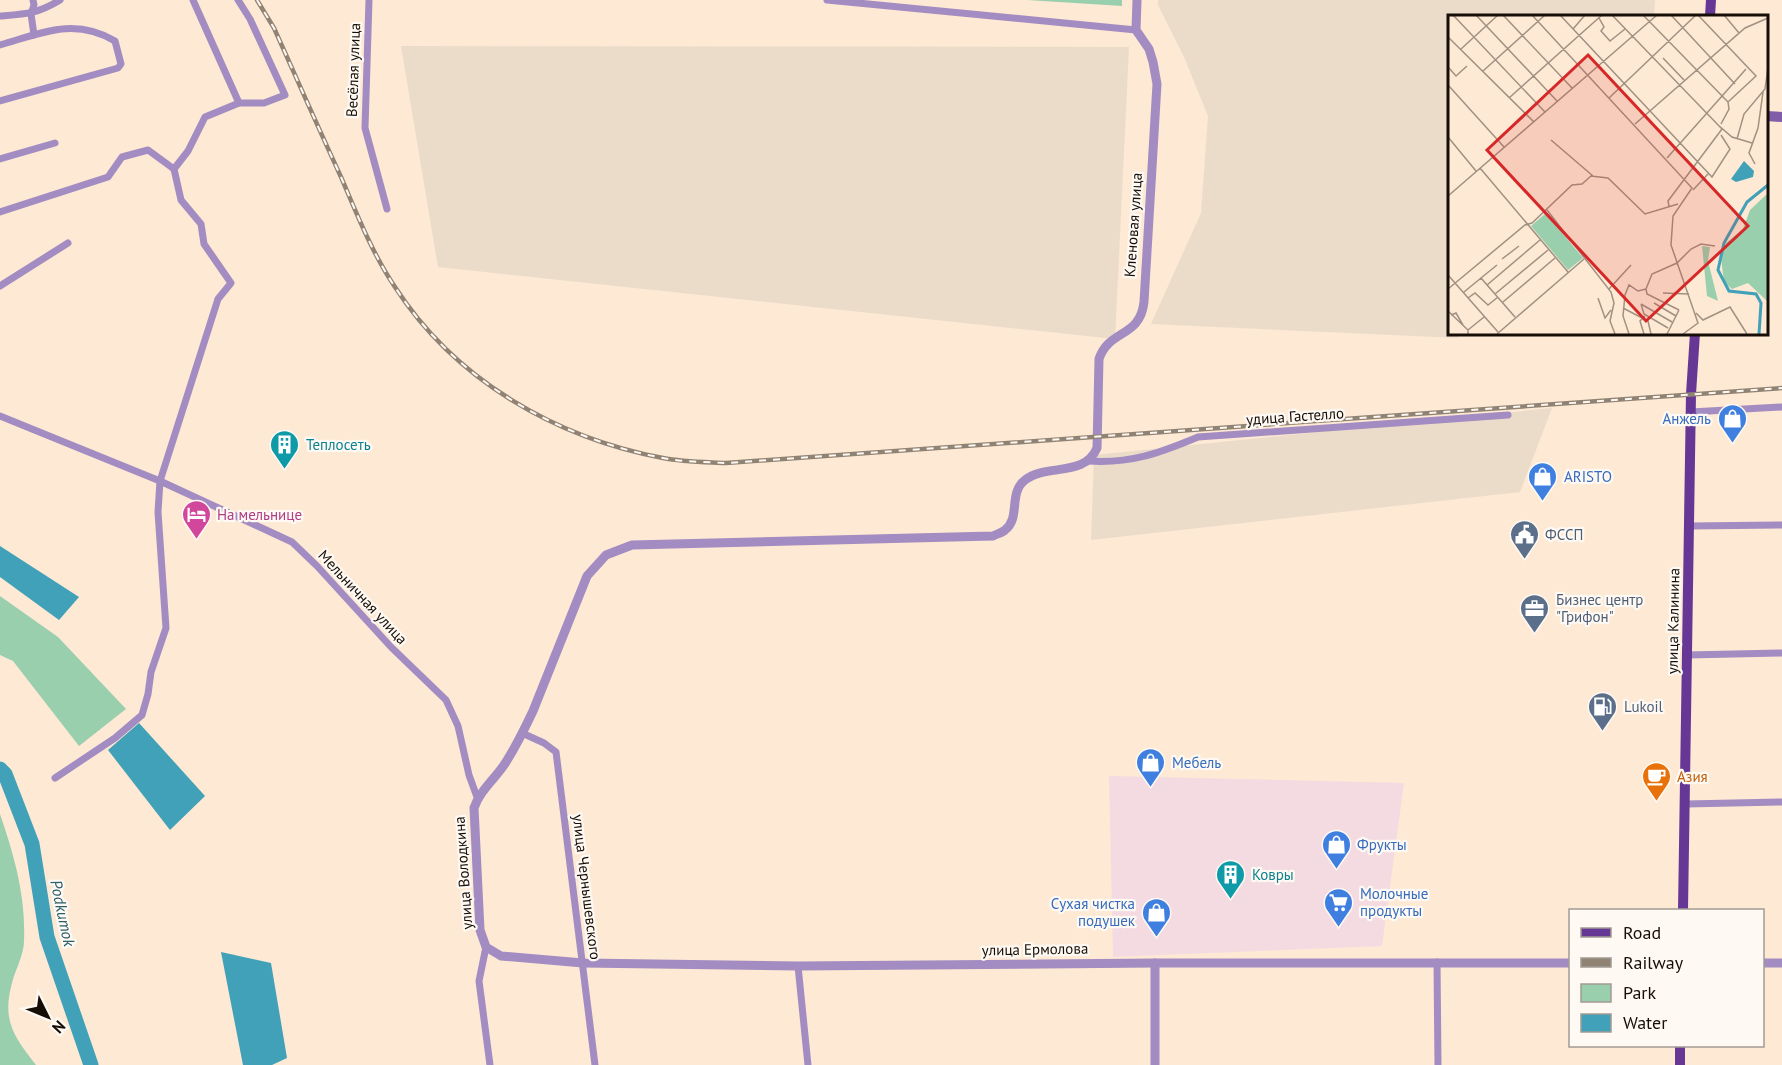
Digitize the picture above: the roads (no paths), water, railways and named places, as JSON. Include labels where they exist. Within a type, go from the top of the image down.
[{"type":"main road","points":[[1710,15],[1711,0]]},
{"type":"main road","points":[[1767,116],[1782,117]]},
{"type":"main road","name":"улица Калинина","points":[[1683,909],[1691,412],[1695,334]]},
{"type":"main road","points":[[1680,1047],[1680,1065]]},
{"type":"street","points":[[33,0],[31,14],[34,35]]},
{"type":"street","points":[[0,16],[31,14],[60,0]]},
{"type":"street","points":[[193,0],[239,103]]},
{"type":"street","points":[[174,169],[188,151],[205,117],[239,103],[264,104],[285,95],[250,19],[238,0]]},
{"type":"street","name":"Весёлая улица","points":[[369,0],[365,128],[387,209]]},
{"type":"street","points":[[827,0],[1136,30],[1137,0]]},
{"type":"street","points":[[0,45],[48,31],[82,28],[115,41],[122,64],[118,68],[0,101]]},
{"type":"street","name":"Кленовая улица","points":[[1088,461],[1097,448],[1099,359],[1103,348],[1136,324],[1142,314],[1144,302],[1157,84],[1154,62],[1149,49],[1136,30]]},
{"type":"street","points":[[0,159],[55,143]]},
{"type":"street","points":[[0,212],[108,177],[122,157],[148,150],[174,169],[181,200],[201,224],[204,244],[231,283],[218,299],[160,481],[158,512],[166,628],[151,672],[142,715],[116,738],[55,778]]},
{"type":"street","points":[[0,286],[68,243]]},
{"type":"street","points":[[1691,412],[1782,407]]},
{"type":"street","name":"удица Гастелло","points":[[1088,461],[1112,463],[1158,453],[1198,437],[1508,415]]},
{"type":"street","name":"Мельничная улица","points":[[0,416],[160,481],[292,542],[391,647],[446,700],[458,726],[469,775],[477,797]]},
{"type":"street","points":[[477,797],[506,762],[522,733],[587,576],[606,555],[632,545],[993,536],[1006,530],[1014,518],[1016,490],[1024,480],[1037,474],[1071,468],[1088,461]]},
{"type":"street","points":[[1690,526],[1782,525]]},
{"type":"street","points":[[1687,654],[1782,652]]},
{"type":"street","name":"улица Чернышевского","points":[[522,733],[544,743],[556,752],[595,1065]]},
{"type":"street","name":"улица Володкина","points":[[477,797],[474,808],[480,930],[486,947],[479,981],[490,1065]]},
{"type":"street","points":[[1686,804],[1782,802]]},
{"type":"street","name":"улица Володкина","points":[[486,947],[501,956]]},
{"type":"street","name":"улица Ермолова","points":[[501,956],[583,963],[798,966],[1569,963]]},
{"type":"street","points":[[1437,962],[1438,1065]]},
{"type":"street","points":[[1155,963],[1155,1065]]},
{"type":"street","points":[[1764,963],[1782,963]]},
{"type":"street","points":[[798,966],[808,1065]]},
{"type":"water","points":[[0,546],[79,597],[59,620],[0,577]]},
{"type":"water","points":[[139,723],[205,796],[170,830],[108,750]]},
{"type":"water","points":[[221,952],[271,963],[287,1058],[272,1065],[243,1065]]},
{"type":"waterway","name":"Podkumok","points":[[0,769],[5,774],[32,844],[47,937],[91,1065]]},
{"type":"railway","points":[[257,0],[274,28],[372,247],[395,287],[419,320],[447,350],[478,377],[511,400],[547,420],[623,449],[671,459],[726,463],[1782,388]]},
{"type":"place","name":"Анжель","points":[[1732,444]]},
{"type":"place","name":"Теплосеть","points":[[285,470]]},
{"type":"place","name":"ARISTO","points":[[1543,502]]},
{"type":"place","name":"На мельнице","points":[[196,540]]},
{"type":"place","name":"ФССП","points":[[1524,560]]},
{"type":"place","name":"Бизнес центр \"Грифон\"","points":[[1535,634]]},
{"type":"place","name":"Lukoil","points":[[1603,732]]},
{"type":"place","name":"Мебель","points":[[1151,788]]},
{"type":"place","name":"Азия","points":[[1656,802]]},
{"type":"place","name":"Фрукты","points":[[1336,870]]},
{"type":"place","name":"Ковры","points":[[1231,900]]},
{"type":"place","name":"Молочные продукты","points":[[1339,928]]},
{"type":"place","name":"Сухая чистка подушек","points":[[1156,938]]}]
